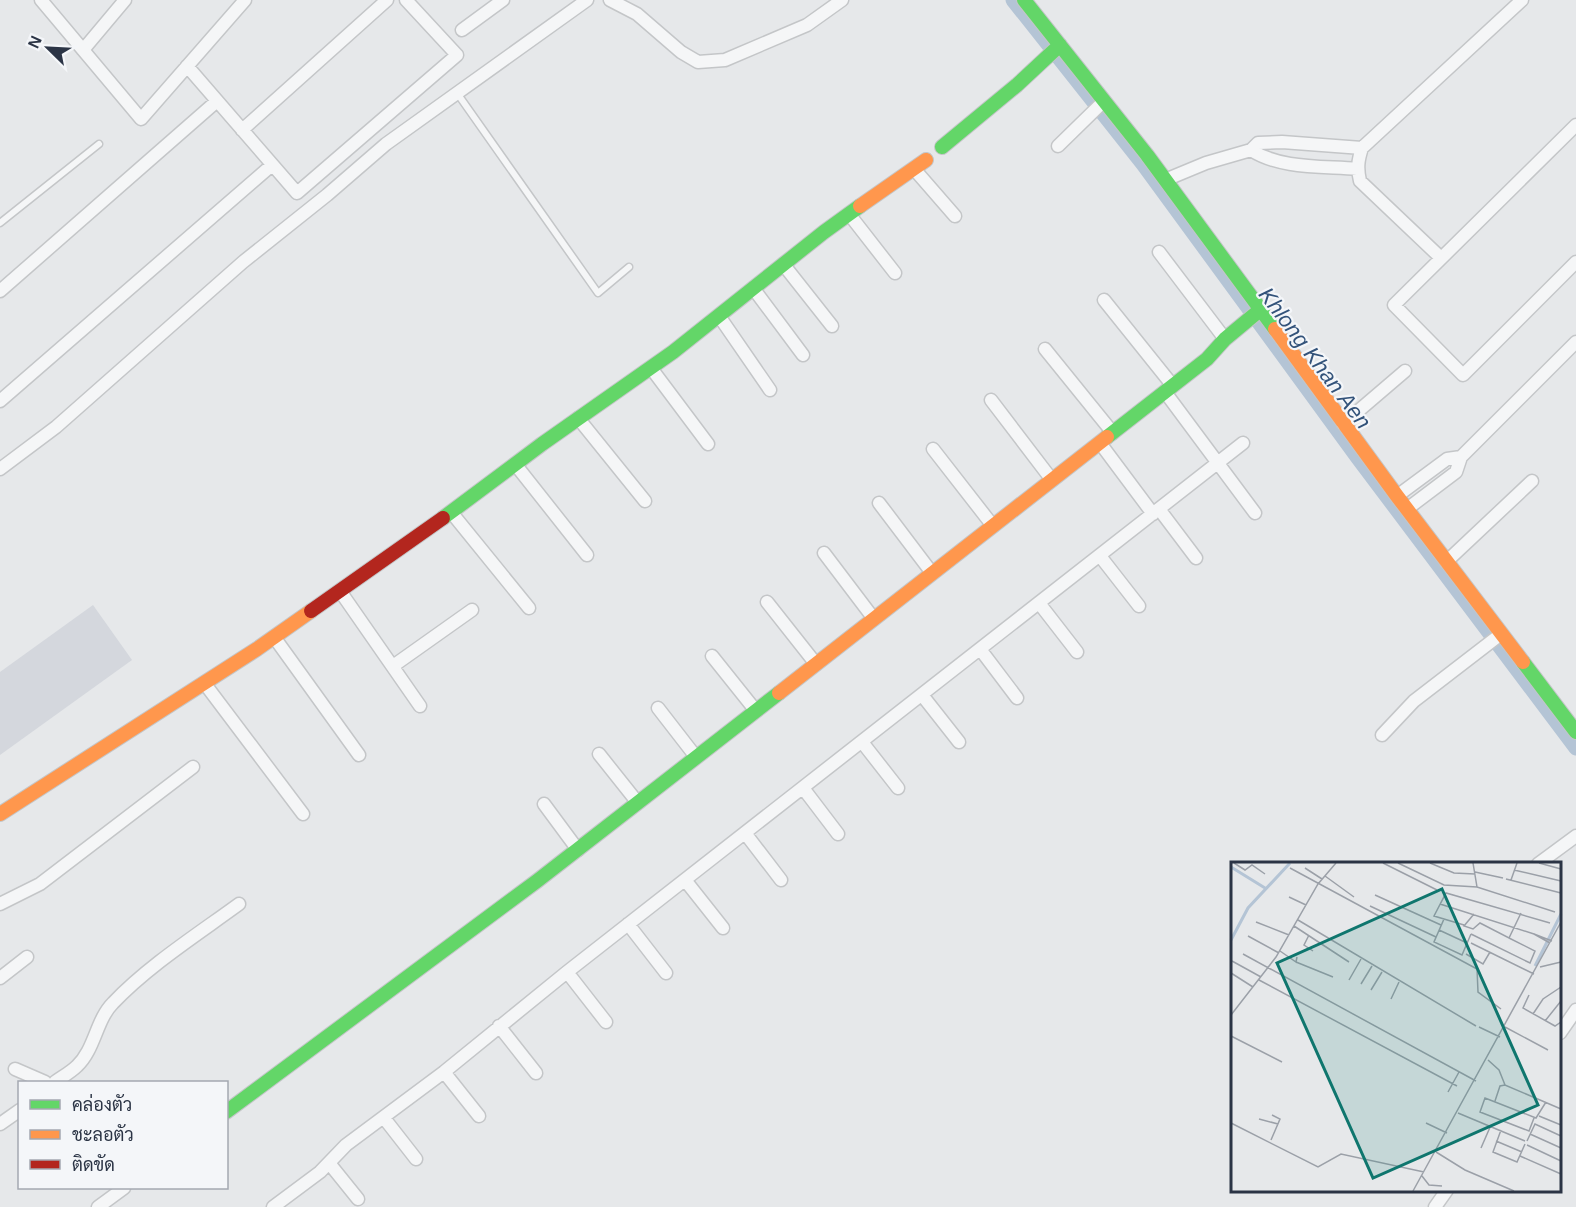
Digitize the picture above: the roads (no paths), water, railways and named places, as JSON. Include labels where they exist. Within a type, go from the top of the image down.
[{"type":"street","points":[[40,0],[141,119],[245,0]]},
{"type":"street","points":[[83,50],[125,0]]},
{"type":"street","points":[[242,130],[387,0]]},
{"type":"street","points":[[187,66],[297,193],[458,55],[406,0]]},
{"type":"street","points":[[462,30],[503,0]]},
{"type":"street","points":[[0,469],[56,427],[243,262],[386,144],[587,0]]},
{"type":"street","points":[[610,0],[637,14],[681,52],[698,62],[725,60],[807,25],[842,0]]},
{"type":"street","points":[[1024,0],[1165,180],[1257,313],[1407,509],[1499,635],[1576,732]]},
{"type":"street","points":[[1440,257],[1360,181],[1357,169],[1362,148],[1522,0]]},
{"type":"street","points":[[942,147],[1017,85],[1060,45]]},
{"type":"street","points":[[0,291],[217,101]]},
{"type":"street","points":[[1058,146],[1103,102]]},
{"type":"street","points":[[1576,125],[1394,305],[1463,375],[1576,262]]},
{"type":"street","points":[[1165,180],[1206,163],[1251,150],[1258,143],[1282,142],[1362,148]]},
{"type":"street","points":[[1251,150],[1260,156],[1280,162],[1357,169]]},
{"type":"street","points":[[0,814],[205,684],[340,591],[578,418],[651,368],[849,214],[915,170],[926,160]]},
{"type":"street","points":[[0,401],[272,165]]},
{"type":"street","points":[[915,170],[955,216]]},
{"type":"street","points":[[849,214],[895,273]]},
{"type":"street","points":[[1159,252],[1229,335]]},
{"type":"street","points":[[783,264],[832,326]]},
{"type":"street","points":[[753,288],[803,355]]},
{"type":"street","points":[[1104,300],[1169,389],[1217,463],[1254,513]]},
{"type":"street","points":[[228,1111],[578,850],[1207,359],[1229,335],[1257,313]]},
{"type":"street","points":[[719,316],[771,390]]},
{"type":"street","points":[[1407,509],[1456,472],[1461,457],[1576,343]]},
{"type":"street","points":[[1046,349],[1113,433]]},
{"type":"street","points":[[651,368],[708,444]]},
{"type":"street","points":[[1343,424],[1405,371]]},
{"type":"street","points":[[991,400],[1052,480]]},
{"type":"street","points":[[578,418],[645,501]]},
{"type":"street","points":[[1100,443],[1196,558]]},
{"type":"street","points":[[273,1207],[330,1163],[346,1145],[444,1072],[567,972],[1243,443]]},
{"type":"street","points":[[933,449],[993,526]]},
{"type":"street","points":[[1397,496],[1447,459],[1461,457]]},
{"type":"street","points":[[515,464],[587,555]]},
{"type":"street","points":[[1446,562],[1532,481]]},
{"type":"street","points":[[879,503],[932,573]]},
{"type":"street","points":[[451,512],[529,608]]},
{"type":"street","points":[[824,553],[874,619]]},
{"type":"street","points":[[1100,556],[1139,606]]},
{"type":"street","points":[[340,591],[420,706]]},
{"type":"street","points":[[767,602],[816,664]]},
{"type":"street","points":[[1039,603],[1077,652]]},
{"type":"street","points":[[393,666],[472,610]]},
{"type":"street","points":[[1382,735],[1414,701],[1499,635]]},
{"type":"street","points":[[274,637],[359,755]]},
{"type":"street","points":[[980,649],[1017,698]]},
{"type":"street","points":[[712,656],[756,711]]},
{"type":"street","points":[[205,684],[303,814]]},
{"type":"street","points":[[922,695],[959,742]]},
{"type":"street","points":[[658,708],[696,758]]},
{"type":"street","points":[[862,742],[898,788]]},
{"type":"street","points":[[599,754],[638,803]]},
{"type":"street","points":[[0,904],[40,885],[192,767]]},
{"type":"street","points":[[803,788],[838,834]]},
{"type":"street","points":[[544,804],[578,850]]},
{"type":"street","points":[[745,833],[781,880]]},
{"type":"street","points":[[1541,862],[1576,836]]},
{"type":"street","points":[[686,879],[723,927]]},
{"type":"street","points":[[58,1081],[78,1066],[111,1005],[132,984],[239,904]]},
{"type":"street","points":[[628,924],[666,973]]},
{"type":"street","points":[[0,978],[27,957]]},
{"type":"street","points":[[567,972],[606,1022]]},
{"type":"street","points":[[1561,1032],[1576,1010]]},
{"type":"street","points":[[500,1026],[536,1073]]},
{"type":"street","points":[[15,1069],[41,1081]]},
{"type":"street","points":[[444,1072],[479,1116]]},
{"type":"street","points":[[0,1124],[18,1111]]},
{"type":"street","points":[[384,1118],[416,1160]]},
{"type":"street","points":[[330,1163],[358,1199]]},
{"type":"street","points":[[98,1207],[123,1189]]},
{"type":"street","points":[[1435,1207],[1446,1192]]},
{"type":"lane","points":[[456,93],[598,292],[629,267]]},
{"type":"lane","points":[[0,222],[99,144]]},
{"type":"waterway","name":"Khlong Khan Aen","points":[[1013,0],[1143,164],[1358,458],[1576,748]]}]
